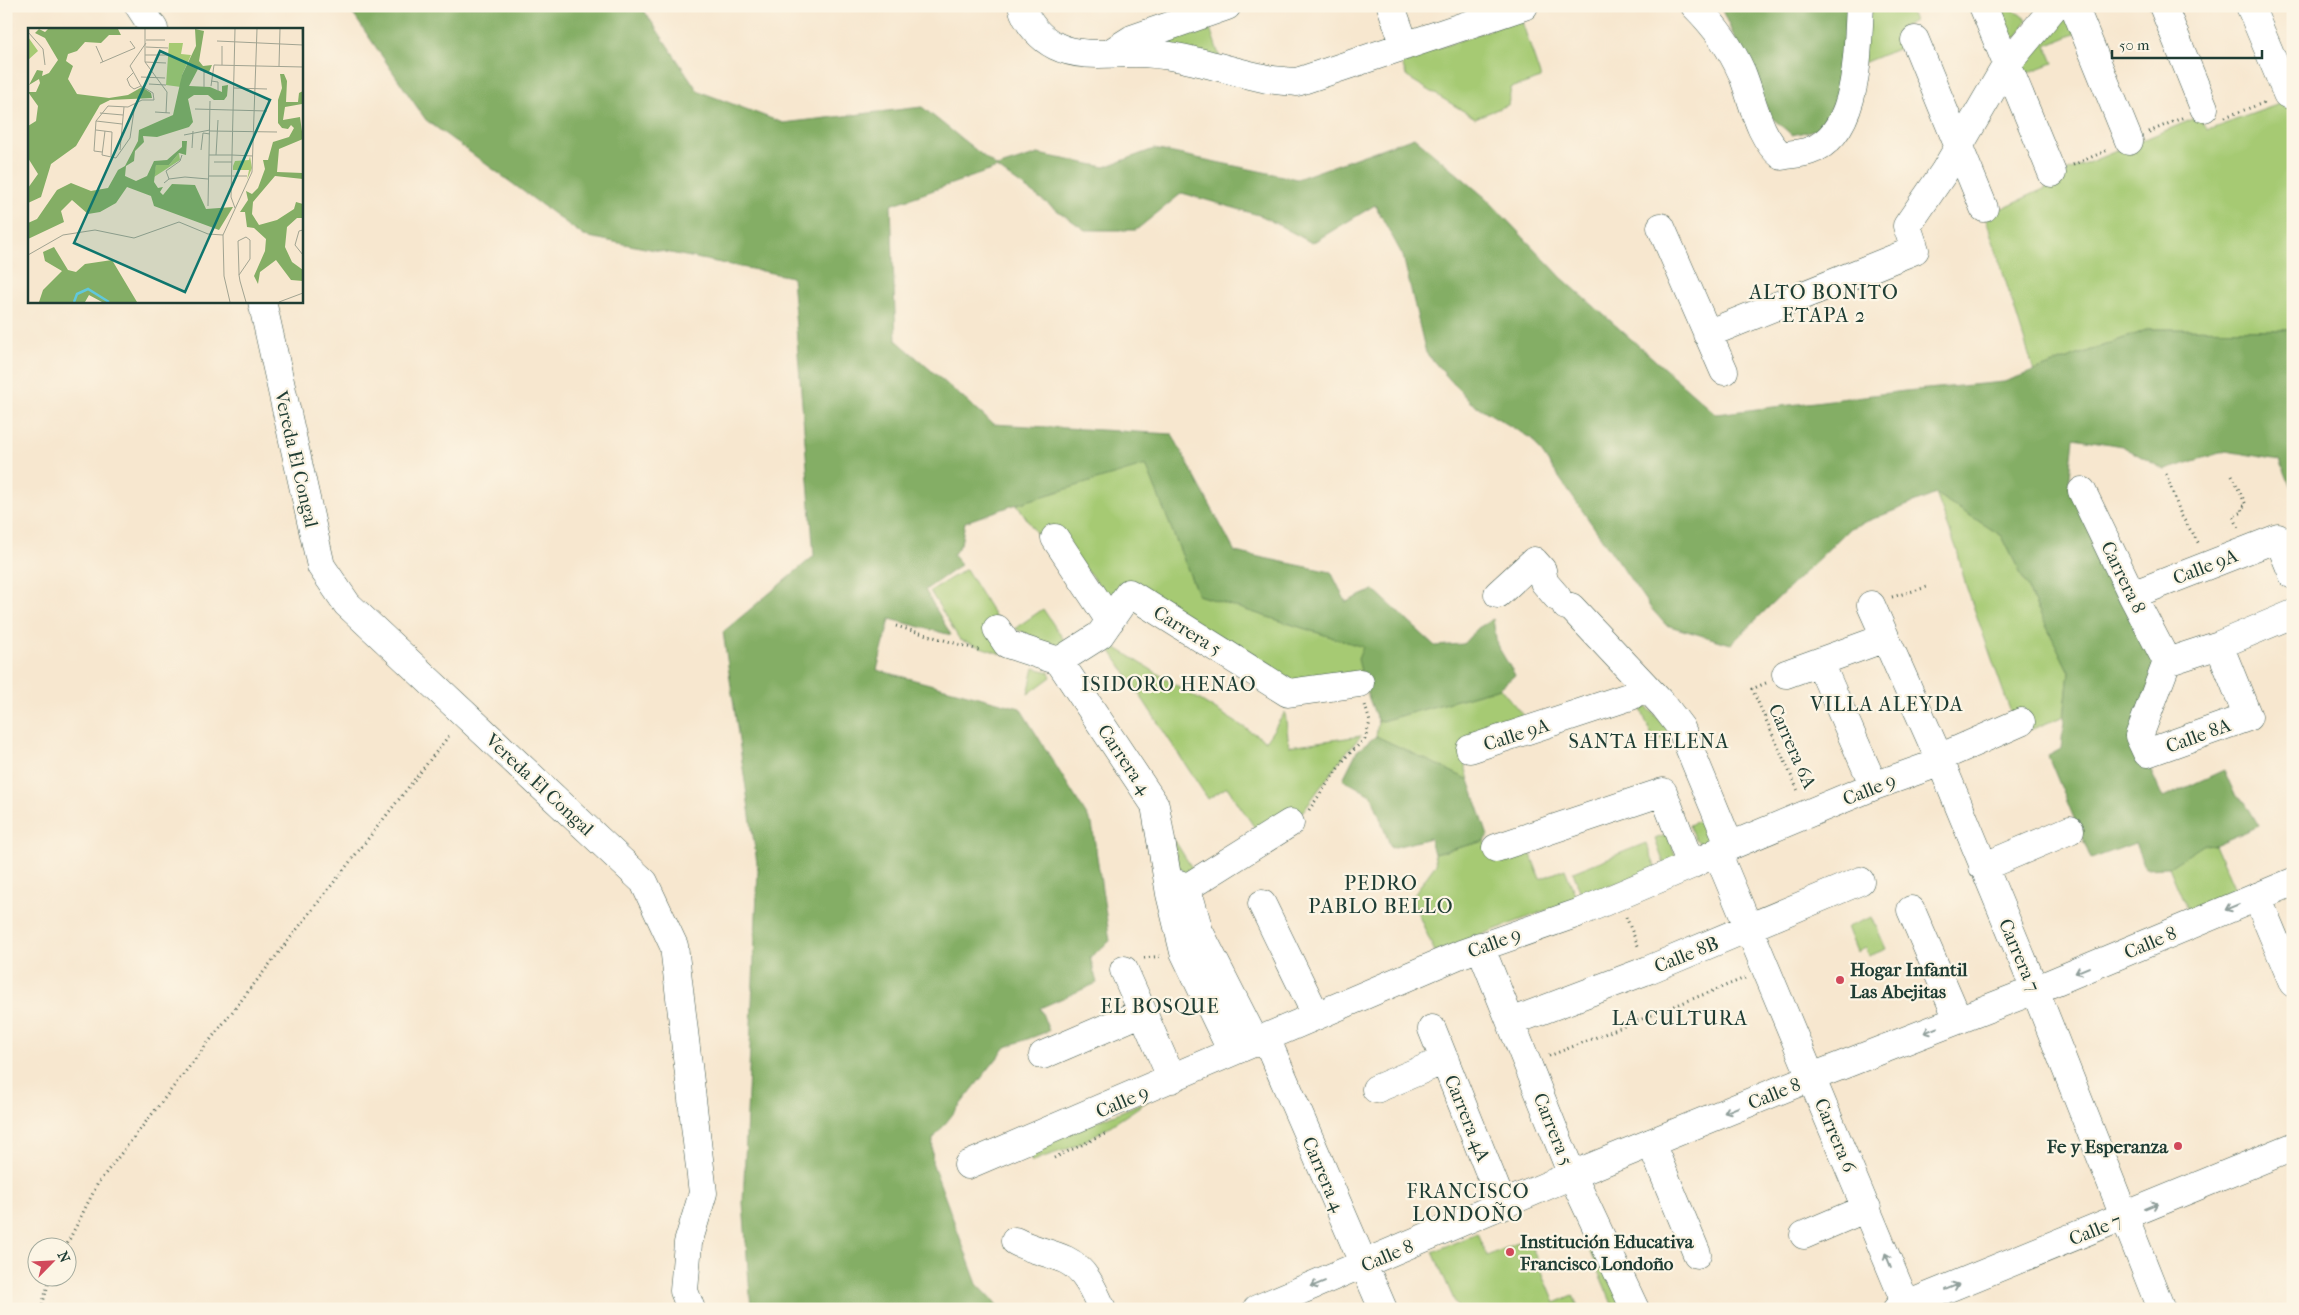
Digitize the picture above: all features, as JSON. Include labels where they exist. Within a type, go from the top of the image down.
[{"type":"street","points":[[140,6],[153,28]]},
{"type":"street","points":[[1022,6],[1024,14],[1038,32],[1056,46],[1082,53],[1168,55],[1216,65],[1264,79],[1297,82],[1524,6]]},
{"type":"street","points":[[1109,53],[1132,39],[1227,6]]},
{"type":"street","points":[[1391,6],[1405,46]]},
{"type":"street","points":[[1695,6],[1724,39],[1741,72],[1771,147],[1782,156],[1809,151],[1827,140],[1843,122],[1853,83],[1858,48],[1860,6]]},
{"type":"street","points":[[1983,6],[2052,173]]},
{"type":"street","points":[[1707,334],[1915,250],[1907,226],[1959,147],[2007,64],[2055,6]]},
{"type":"street","points":[[2074,6],[2129,141]]},
{"type":"street","points":[[2163,6],[2204,108]]},
{"type":"street","points":[[2250,6],[2287,94]]},
{"type":"street","points":[[1915,40],[1984,208]]},
{"type":"street","points":[[1661,227],[1724,371]]},
{"type":"street","name":"Vereda El Congal","points":[[262,302],[321,566],[347,604],[644,882],[674,946],[703,1193],[688,1243],[684,1291],[691,1309]]},
{"type":"street","name":"Carrera 8","points":[[2082,491],[2132,595],[2168,662]]},
{"type":"street","points":[[1002,636],[1059,661],[1100,635],[1110,621],[1055,538]]},
{"type":"street","name":"Calle 9A","points":[[2132,595],[2278,538],[2293,575]]},
{"type":"street","name":"Carrera 6","points":[[1498,594],[1534,561],[1542,570],[1544,582],[1665,707],[1681,728],[1749,928],[1867,1208],[1904,1308]]},
{"type":"street","name":"Carrera 5","points":[[1110,621],[1129,593],[1288,693],[1360,683]]},
{"type":"street","name":"Carrera 7","points":[[1871,605],[1939,758],[2036,990],[2161,1309]]},
{"type":"street","points":[[2168,662],[2219,645],[2293,614]]},
{"type":"street","points":[[1786,674],[1885,638]]},
{"type":"street","name":"Calle 8A","points":[[2168,662],[2139,736],[2147,753],[2248,717],[2219,645]]},
{"type":"street","name":"Carrera 4","points":[[1059,661],[1155,805],[1170,894],[1184,952],[1251,1045]]},
{"type":"street","points":[[1820,663],[1874,786]]},
{"type":"street","name":"Calle 9A","points":[[1470,749],[1631,696],[1644,686]]},
{"type":"street","name":"Calle 9","points":[[968,1165],[1480,946],[1578,913],[1692,865],[1723,849],[1874,786],[1930,766],[1939,758],[2021,722]]},
{"type":"street","points":[[1496,848],[1663,792],[1692,865]]},
{"type":"street","points":[[1183,890],[1290,823]]},
{"type":"street","points":[[1983,867],[2070,830]]},
{"type":"street","name":"Carrera 4","points":[[1166,867],[1191,902],[1199,930],[1251,1045],[1363,1265],[1382,1309]]},
{"type":"street","name":"Calle 8B","points":[[1511,1022],[1648,970],[1860,881]]},
{"type":"street","name":"Calle 8","points":[[1257,1309],[1503,1206],[1572,1175],[1812,1077],[2036,990],[2293,882]]},
{"type":"street","points":[[2257,897],[2293,983]]},
{"type":"street","points":[[1262,904],[1316,1015]]},
{"type":"street","points":[[1911,910],[1958,1019]]},
{"type":"street","name":"Carrera 5","points":[[1480,946],[1572,1175],[1635,1309]]},
{"type":"street","points":[[1124,970],[1141,1013],[1172,1079]]},
{"type":"street","points":[[1043,1056],[1141,1013]]},
{"type":"street","name":"Carrera 4A","points":[[1432,1030],[1503,1206]]},
{"type":"street","points":[[1376,1090],[1445,1060]]},
{"type":"street","points":[[1651,1143],[1697,1254]]},
{"type":"street","name":"Calle 7","points":[[1904,1308],[2293,1147]]},
{"type":"street","points":[[1804,1235],[1867,1208]]},
{"type":"street","points":[[1015,1241],[1036,1251],[1066,1260],[1078,1268],[1102,1309]]},
{"type":"path","points":[[2052,173],[2204,108],[2210,123],[2287,94]]},
{"type":"path","points":[[2166,474],[2180,515],[2209,565]]},
{"type":"path","points":[[2232,475],[2246,505],[2242,507],[2243,512],[2234,516],[2249,549]]},
{"type":"path","points":[[1871,605],[1926,587]]},
{"type":"path","points":[[896,626],[1004,657],[1002,636]]},
{"type":"path","points":[[1290,823],[1307,812],[1346,757],[1365,739],[1370,722],[1360,683]]},
{"type":"path","name":"Carrera 6A","points":[[1752,689],[1808,814]]},
{"type":"path","points":[[70,1238],[98,1183],[466,715]]},
{"type":"path","points":[[1617,897],[1648,970]]},
{"type":"path","points":[[1124,970],[1125,962],[1149,957],[1153,958],[1175,951],[1184,952]]},
{"type":"path","points":[[1528,1065],[1767,969]]},
{"type":"path","points":[[40,1309],[47,1288]]},
{"type":"green space","points":[[353,6],[641,6],[698,91],[783,123],[922,107],[997,167],[1038,154],[1105,167],[1154,149],[1297,179],[1414,137],[1487,199],[1562,278],[1716,414],[1905,391],[2004,382],[2149,329],[2293,330],[2293,492],[2280,460],[2226,451],[2165,470],[2122,446],[2074,438],[2069,486],[2157,660],[2135,735],[2163,798],[2224,770],[2235,795],[2245,802],[2259,826],[2215,845],[2205,844],[2169,867],[2145,868],[2135,843],[2091,859],[2048,756],[2061,749],[2069,672],[2002,536],[1936,494],[1850,528],[1731,644],[1666,625],[1650,607],[1532,439],[1470,402],[1426,353],[1403,256],[1375,205],[1312,243],[1262,216],[1182,193],[1136,230],[1085,230],[997,168],[891,205],[896,340],[993,424],[1172,434],[1235,552],[1331,572],[1346,602],[1374,590],[1435,646],[1463,644],[1478,628],[1493,619],[1497,645],[1515,675],[1500,688],[1378,722],[1365,688],[1358,659],[1363,647],[1198,595],[1146,465],[1017,504],[965,522],[961,544],[953,555],[961,565],[925,590],[951,635],[890,619],[877,670],[1020,708],[1092,824],[1110,941],[1090,957],[1097,983],[1040,1008],[1049,1031],[1006,1047],[933,1139],[932,1162],[977,1284],[1001,1309],[751,1309],[743,1203],[758,870],[723,632],[814,556],[792,277],[584,236],[426,120],[351,11]]},
{"type":"green space","points":[[1720,6],[1849,6],[1837,99],[1819,129],[1792,135],[1771,117]]},
{"type":"green space","points":[[1869,6],[1908,6],[1914,21],[1902,27],[1910,44],[1863,63]]},
{"type":"green space","points":[[1993,6],[2009,6],[2027,20],[2016,38],[2006,33]]},
{"type":"green space","points":[[2064,6],[2077,33],[2046,46],[2053,63],[2024,74],[2021,55]]},
{"type":"green space","points":[[1207,19],[1220,58],[1135,44]]},
{"type":"green space","points":[[1521,19],[1541,78],[1511,88],[1508,105],[1475,118],[1407,77],[1401,61]]},
{"type":"green space","points":[[2293,99],[2293,330],[2149,329],[2034,371],[1985,216],[2048,187],[2054,177],[2198,117],[2208,130]]},
{"type":"green space","points":[[1146,464],[1198,595],[1363,647],[1361,672],[1294,683],[1112,600],[1051,528],[1038,536],[1017,504]]},
{"type":"green space","points":[[1936,494],[2002,536],[2069,672],[2064,716],[2030,730],[2011,713],[1965,583],[1957,550]]},
{"type":"green space","points":[[966,569],[996,618],[1001,654],[960,640],[930,591]]},
{"type":"green space","points":[[1043,609],[1066,643],[1059,647],[1050,645],[1016,629]]},
{"type":"green space","points":[[1110,644],[1266,741],[1285,712],[1289,746],[1361,736],[1344,755],[1303,811],[1257,831],[1227,787],[1208,799],[1107,645]]},
{"type":"green space","points":[[1034,668],[1049,672],[1051,677],[1028,694]]},
{"type":"green space","points":[[1500,688],[1527,720],[1468,756],[1464,762],[1469,780],[1376,736],[1378,722]]},
{"type":"green space","points":[[1647,707],[1673,734],[1654,742],[1641,709]]},
{"type":"green space","points":[[1376,736],[1469,780],[1488,836],[1485,841],[1434,854],[1430,838],[1391,848],[1372,796],[1343,779],[1357,751]]},
{"type":"green space","points":[[1708,817],[1713,842],[1704,846],[1694,838],[1689,825]]},
{"type":"green space","points":[[1668,834],[1676,859],[1665,867],[1655,839]]},
{"type":"green space","points":[[1173,841],[1175,841],[1197,876],[1181,877]]},
{"type":"green space","points":[[1485,841],[1493,858],[1529,849],[1540,879],[1565,869],[1577,899],[1435,952],[1411,898],[1436,864],[1434,854]]},
{"type":"green space","points":[[1646,843],[1656,869],[1582,896],[1573,872]]},
{"type":"green space","points":[[2205,843],[2215,845],[2236,892],[2188,912],[2169,867]]},
{"type":"green space","points":[[1872,917],[1886,949],[1869,956],[1866,948],[1857,952],[1847,927]]},
{"type":"green space","points":[[1149,1100],[1112,1125],[1082,1142],[1032,1162],[1027,1150]]},
{"type":"green space","points":[[1567,1198],[1569,1198],[1625,1309],[1614,1309]]},
{"type":"green space","points":[[1477,1233],[1487,1256],[1528,1238],[1555,1303],[1573,1295],[1579,1309],[1458,1309],[1433,1252]]},
{"type":"place","name":"Hogar Infantil Las Abejitas","points":[[1840,980]]},
{"type":"place","name":"Fe y Esperanza","points":[[2178,1146]]},
{"type":"place","name":"Institución Educativa Francisco Londoño","points":[[1510,1252]]},
{"type":"district","name":"ALTO BONITO ETAPA 2","points":[[1824,304]]},
{"type":"district","name":"ISIDORO HENAO","points":[[1169,684]]},
{"type":"district","name":"VILLA ALEYDA","points":[[1887,704]]},
{"type":"district","name":"SANTA HELENA","points":[[1649,741]]},
{"type":"district","name":"PEDRO PABLO BELLO","points":[[1381,894]]},
{"type":"district","name":"EL BOSQUE","points":[[1160,1006]]},
{"type":"district","name":"LA CULTURA","points":[[1680,1018]]},
{"type":"district","name":"FRANCISCO LONDOÑO","points":[[1468,1202]]}]
